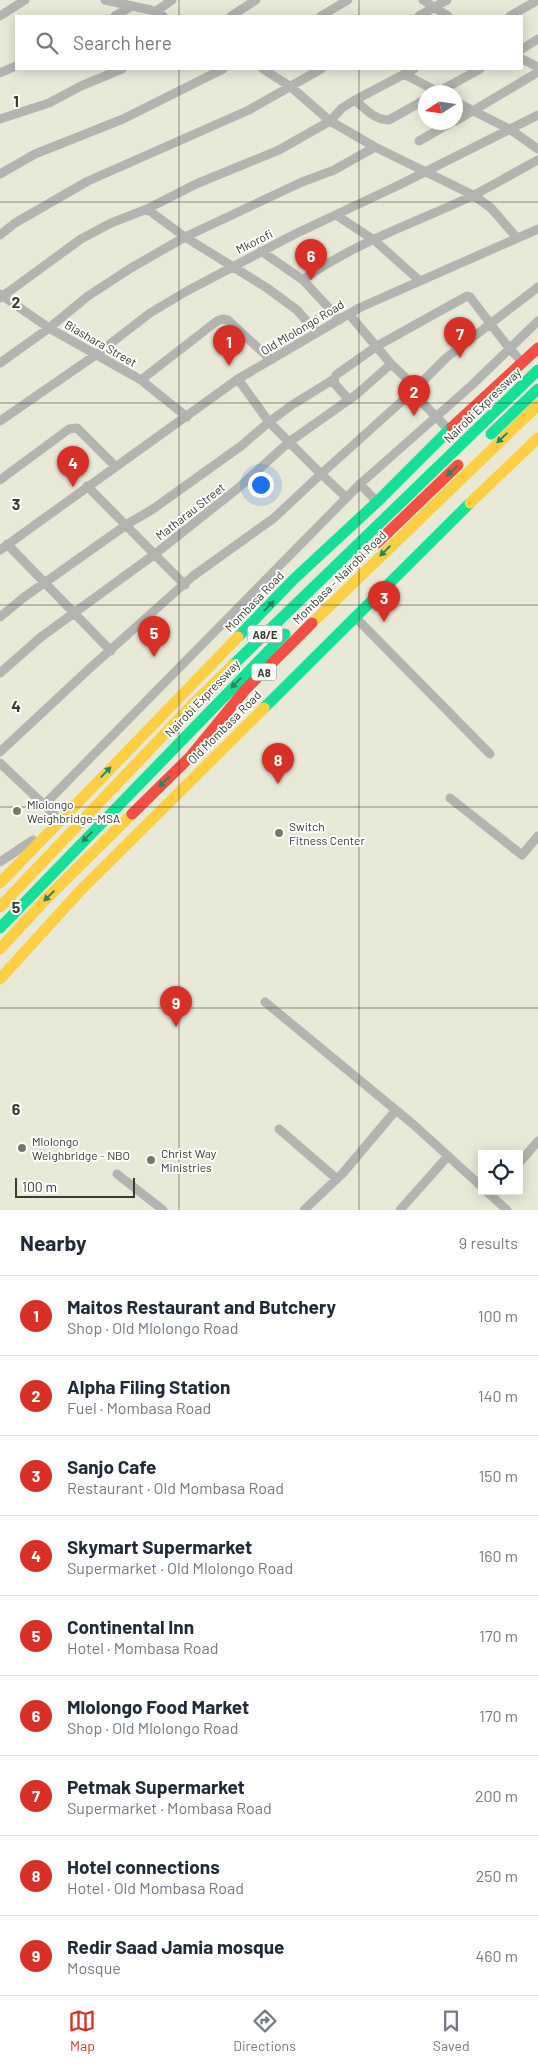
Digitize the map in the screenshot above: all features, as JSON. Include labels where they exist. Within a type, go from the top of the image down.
[{"type":"main road","name":"Mombasa Road","points":[[0,883],[294,579],[377,502],[449,430],[538,348]]},
{"type":"main road","name":"Nairobi Expressway","points":[[0,907],[194,704],[538,370]]},
{"type":"main road","points":[[481,444],[538,389]]},
{"type":"main road","name":"Mombasa - Nairobi Road","points":[[0,948],[45,900],[190,757],[246,690],[356,579],[538,405]]},
{"type":"main road","name":"Old Mombasa Road","points":[[0,979],[112,858],[538,438]]},
{"type":"main road","points":[[366,554],[466,457]]},
{"type":"main road","name":"Nairobi Expressway","points":[[0,928],[240,679],[352,568]]},
{"type":"street","points":[[0,16],[26,0]]},
{"type":"street","points":[[107,0],[159,14],[172,0]]},
{"type":"street","points":[[233,15],[256,0]]},
{"type":"street","points":[[323,15],[348,0]]},
{"type":"street","points":[[423,0],[446,15]]},
{"type":"street","points":[[421,15],[447,0]]},
{"type":"street","points":[[512,15],[538,0]]},
{"type":"street","points":[[117,15],[132,6]]},
{"type":"street","points":[[523,48],[538,39]]},
{"type":"street","points":[[523,59],[538,67]]},
{"type":"street","points":[[0,73],[15,66]]},
{"type":"street","points":[[0,119],[49,103],[81,86],[120,70]]},
{"type":"street","points":[[0,174],[35,154],[123,119],[220,70]]},
{"type":"street","points":[[265,70],[291,86],[330,121],[375,147],[474,195],[491,208],[517,238]]},
{"type":"street","points":[[0,235],[15,223],[88,181],[249,110],[319,70]]},
{"type":"street","points":[[1,296],[81,239],[196,184],[279,150],[330,121],[342,108],[355,100],[412,70]]},
{"type":"street","points":[[451,85],[478,70]]},
{"type":"street","points":[[463,117],[538,72]]},
{"type":"street","points":[[404,74],[425,85]]},
{"type":"street","points":[[355,100],[374,116],[382,120],[389,120],[418,104]]},
{"type":"street","points":[[463,106],[511,130],[538,149]]},
{"type":"street","name":"Mkorofi","points":[[0,421],[97,354],[150,313],[232,266],[511,130],[538,115]]},
{"type":"street","points":[[419,141],[439,130]]},
{"type":"street","points":[[0,363],[49,328],[88,296],[131,268],[185,237],[302,182],[334,170],[375,147]]},
{"type":"street","points":[[303,280],[314,271],[405,224],[474,195],[538,160]]},
{"type":"street","points":[[146,209],[185,237],[297,310],[317,333]]},
{"type":"street","points":[[336,214],[374,240],[420,281]]},
{"type":"street","name":"Old Mlolongo Road","points":[[3,547],[238,379],[349,314],[538,229]]},
{"type":"street","points":[[261,251],[303,280],[340,320]]},
{"type":"street","points":[[0,752],[89,669],[111,652],[210,563],[274,518],[412,392],[446,358],[538,288]]},
{"type":"street","name":"Biashara Street","points":[[1,296],[49,328],[141,380],[187,417]]},
{"type":"street","name":"Matharau Street","points":[[0,616],[241,446],[269,422],[302,398],[334,379],[336,375],[377,346],[467,296],[470,297],[491,323]]},
{"type":"street","points":[[349,314],[391,364],[406,378],[412,392],[449,430]]},
{"type":"street","points":[[141,380],[209,327],[223,319],[228,320],[271,360]]},
{"type":"street","points":[[44,805],[360,484],[472,385],[538,321]]},
{"type":"street","points":[[491,323],[522,362]]},
{"type":"street","name":"Matharau Street","points":[[0,673],[41,637],[155,554],[237,490],[289,442],[349,400],[391,364]]},
{"type":"street","points":[[238,379],[269,422],[347,498]]},
{"type":"street","points":[[334,379],[335,384],[349,400]]},
{"type":"street","points":[[0,480],[69,429],[77,428],[115,466]]},
{"type":"street","points":[[360,484],[377,502]]},
{"type":"street","points":[[87,486],[185,585]]},
{"type":"street","points":[[3,547],[45,583],[111,652]]},
{"type":"street","points":[[355,617],[490,754]]},
{"type":"street","points":[[0,763],[60,820]]},
{"type":"street","points":[[450,798],[522,855],[538,836]]},
{"type":"street","points":[[0,862],[52,829]]},
{"type":"street","points":[[265,1002],[396,1110],[478,1183]]},
{"type":"street","points":[[304,1210],[337,1179],[396,1110]]},
{"type":"street","points":[[279,1129],[337,1179]]},
{"type":"street","points":[[523,1158],[538,1141]]},
{"type":"street","points":[[400,1210],[448,1156]]},
{"type":"street","points":[[117,1174],[163,1210]]},
{"type":"street","points":[[492,1195],[496,1207],[507,1210]]},
{"type":"traffic: fast","points":[[233,665],[538,370]]},
{"type":"traffic: fast","points":[[491,434],[538,389]]},
{"type":"traffic: fast","points":[[238,637],[294,579],[377,502],[452,427]]},
{"type":"traffic: fast","points":[[264,708],[470,503]]},
{"type":"traffic: fast","points":[[0,928],[285,634]]},
{"type":"traffic: slow","points":[[312,623],[538,405]]},
{"type":"traffic: slow","points":[[470,503],[538,438]]},
{"type":"traffic: slow","points":[[0,883],[238,637]]},
{"type":"traffic: slow","points":[[0,907],[193,704],[233,665]]},
{"type":"traffic: slow","points":[[0,979],[80,891],[264,708]]},
{"type":"traffic: slow","points":[[0,949],[45,900],[132,814]]},
{"type":"traffic: jam","points":[[452,427],[538,348]]},
{"type":"traffic: jam","points":[[377,543],[458,465]]},
{"type":"traffic: jam","points":[[132,814],[190,757],[245,690],[312,623]]},
{"type":"place","name":"Mlolongo Food Market","points":[[311,280]]},
{"type":"place","name":"Petmak Supermarket","points":[[460,358]]},
{"type":"place","name":"Maitos Restaurant and Butchery","points":[[229,366]]},
{"type":"place","name":"Alpha Filing Station","points":[[414,416]]},
{"type":"place","name":"Skymart Supermarket","points":[[73,487]]},
{"type":"place","name":"Sanjo Cafe","points":[[384,622]]},
{"type":"place","name":"Continental Inn","points":[[154,657]]},
{"type":"place","name":"Hotel connections","points":[[278,784]]},
{"type":"place","name":"Mlolongo Weighbridge-MSA","points":[[17,811]]},
{"type":"place","name":"Switch Fitness Center","points":[[279,833]]},
{"type":"place","name":"Redir Saad Jamia mosque","points":[[176,1027]]},
{"type":"place","name":"Mlolongo Weighbridge - NBO","points":[[22,1148]]},
{"type":"place","name":"Christ Way Ministries","points":[[151,1160]]}]
